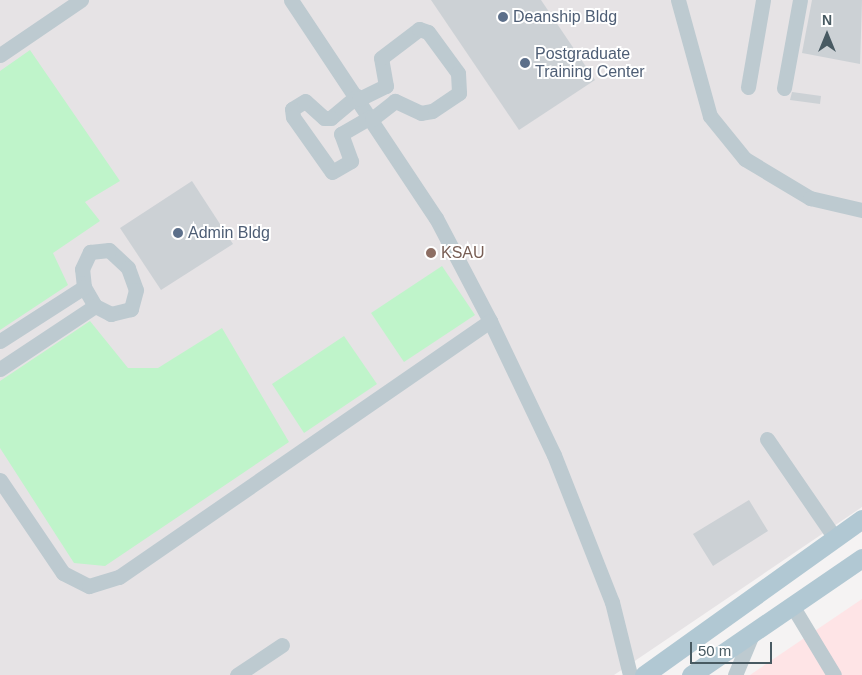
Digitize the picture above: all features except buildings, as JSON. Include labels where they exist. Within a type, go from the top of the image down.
[{"type":"main road","points":[[644,675],[862,520]]},
{"type":"main road","points":[[691,675],[862,558]]},
{"type":"street","points":[[0,55],[81,0]]},
{"type":"street","points":[[291,0],[358,97],[436,218],[490,321],[558,464],[612,602],[630,675]]},
{"type":"street","points":[[678,0],[710,116],[745,159],[810,198],[862,210]]},
{"type":"street","points":[[748,87],[763,0]]},
{"type":"street","points":[[784,88],[800,0]]},
{"type":"street","points":[[419,29],[428,32],[458,73],[459,93],[432,111],[421,113],[396,101],[371,118],[341,134],[351,160],[332,172],[292,118],[292,109],[305,101],[324,118],[331,118],[358,97],[386,86],[381,58],[419,29]]},
{"type":"street","points":[[109,250],[128,268],[136,290],[131,309],[111,314],[95,306],[84,287],[82,269],[90,252],[109,250]]},
{"type":"street","points":[[0,342],[84,287]]},
{"type":"street","points":[[0,369],[95,306]]},
{"type":"street","points":[[0,480],[63,573],[89,586],[119,577],[490,321]]},
{"type":"street","points":[[767,439],[835,538]]},
{"type":"street","points":[[793,607],[833,675]]},
{"type":"street","points":[[735,675],[753,632]]},
{"type":"street","points":[[237,675],[282,645]]},
{"type":"shaded area","name":"KSAU","points":[[0,0],[862,0],[862,507],[614,675],[0,675]]},
{"type":"shaded area","points":[[862,599],[862,675],[750,675]]},
{"type":"green space","points":[[30,50],[120,181],[85,202],[100,221],[53,253],[68,285],[0,330],[0,71]]},
{"type":"green space","points":[[442,266],[475,315],[404,362],[371,313]]},
{"type":"green space","points":[[90,321],[128,368],[158,368],[222,328],[289,442],[105,566],[74,563],[0,448],[0,381]]},
{"type":"green space","points":[[344,336],[377,384],[304,433],[272,384]]},
{"type":"place","name":"Deanship Bldg","points":[[503,17]]},
{"type":"place","name":"Postgraduate Training Center","points":[[525,63]]},
{"type":"place","name":"Admin Bldg","points":[[178,233]]},
{"type":"place","name":"KSAU","points":[[431,253]]}]
